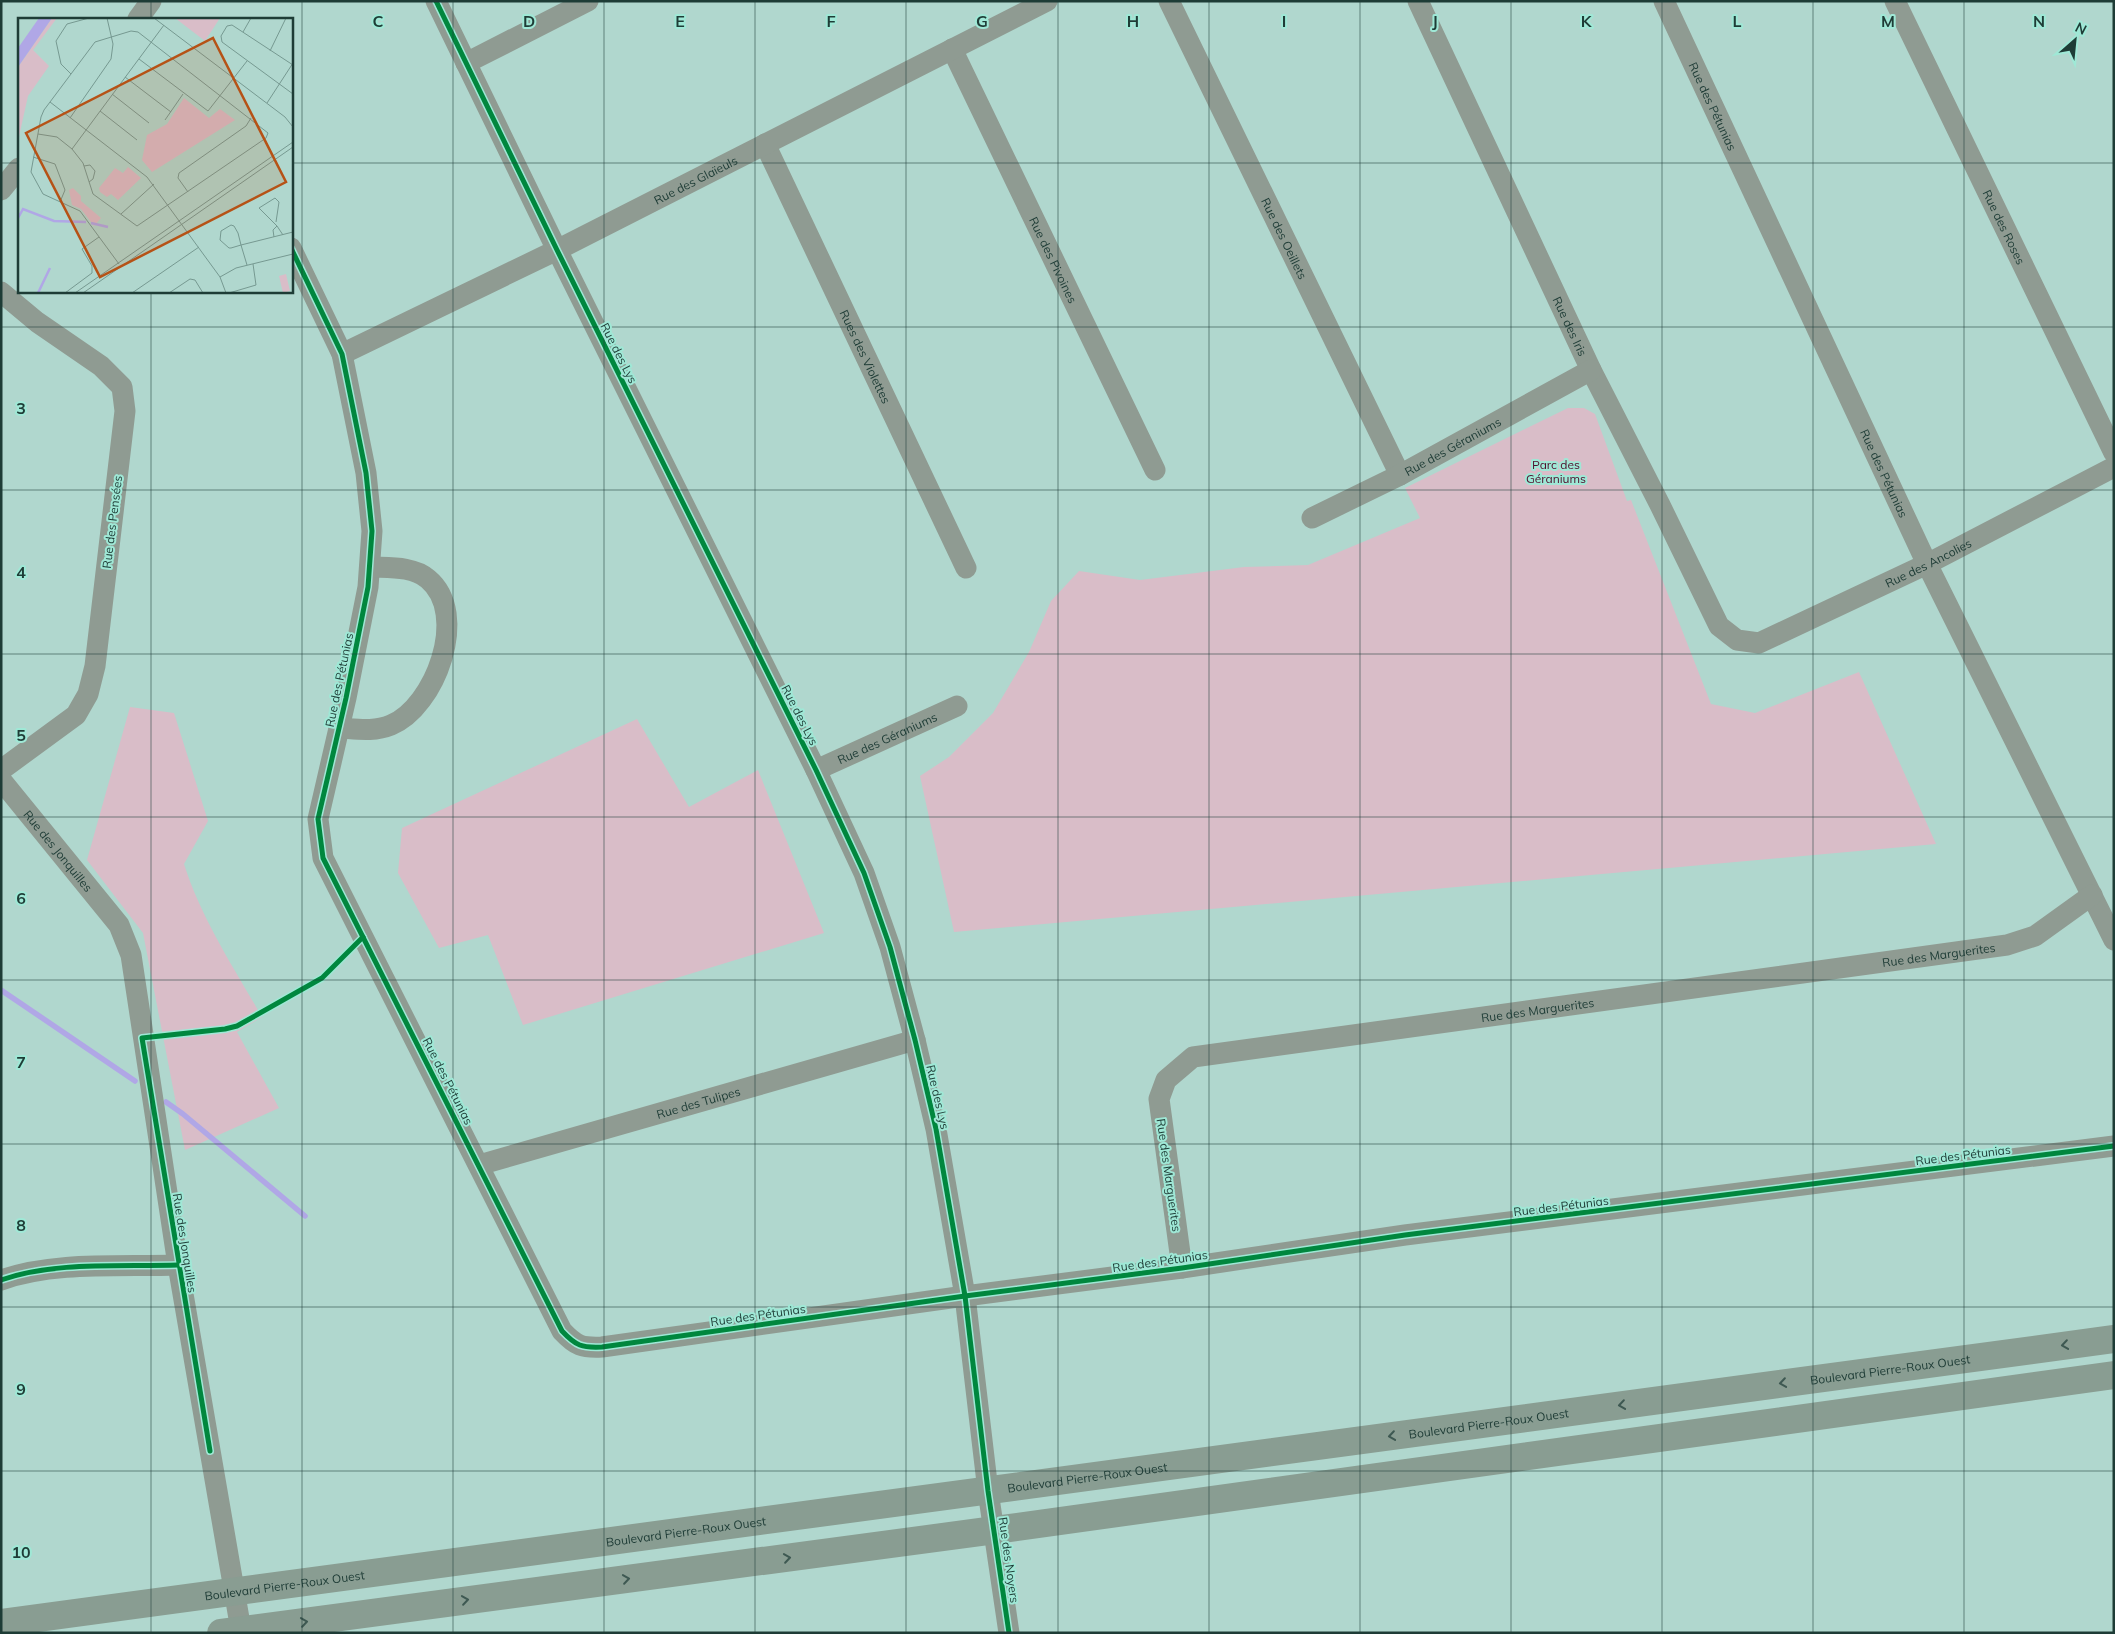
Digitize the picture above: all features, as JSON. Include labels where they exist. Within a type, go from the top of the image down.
[{"type":"main road","name":"Boulevard Pierre-Roux Ouest","points":[[1,1623],[2114,1338]]},
{"type":"main road","points":[[231,1631],[995,1530],[2114,1375]]},
{"type":"street","points":[[139,18],[151,1]]},
{"type":"street","name":"Rue des Lys","points":[[436,1],[557,250],[816,770],[864,873],[890,947],[936,1129],[965,1296],[988,1491]]},
{"type":"street","points":[[466,63],[588,1]]},
{"type":"street","name":"Rue des Glaïeuls","points":[[342,354],[557,250],[1047,1]]},
{"type":"street","name":"Rue des Oeillets","points":[[1169,1],[1400,475]]},
{"type":"street","name":"Rue des Iris","points":[[1418,1],[1591,370],[1719,626],[1737,640]]},
{"type":"street","name":"Rue des Pétunias","points":[[1664,1],[1927,564],[2114,940]]},
{"type":"street","name":"Rue des Roses","points":[[1895,1],[2114,453]]},
{"type":"street","name":"Rue des Pivoines","points":[[952,49],[1155,470]]},
{"type":"street","name":"Rues des Violettes","points":[[766,144],[966,568]]},
{"type":"street","points":[[1,190],[18,169]]},
{"type":"street","name":"Rue des Pétunias","points":[[292,250],[342,354],[366,473],[372,531],[368,587],[318,818],[323,858],[562,1331],[572,1341],[585,1348],[1182,1268],[1404,1235],[2114,1146]]},
{"type":"street","name":"Rue des Pensées","points":[[1,292],[37,322],[101,366],[122,387],[125,412],[95,666],[88,694],[76,715],[1,770]]},
{"type":"street","name":"Rue des Géraniums","points":[[1312,518],[1400,475],[1591,370]]},
{"type":"street","name":"Rue des Ancolies","points":[[1737,640],[1759,643],[1927,564],[2114,467]]},
{"type":"street","points":[[339,728],[372,730],[392,725],[414,708],[433,683],[444,654],[448,626],[440,595],[428,579],[410,570],[370,567]]},
{"type":"street","name":"Rue des Géraniums","points":[[816,770],[957,706]]},
{"type":"street","name":"Rue des Jonquilles","points":[[1,780],[119,925],[131,955],[178,1265],[235,1592],[231,1631]]},
{"type":"street","name":"Rue des Marguerites","points":[[1182,1268],[1159,1099],[1166,1080],[1193,1057],[2007,945],[2035,936],[2092,894]]},
{"type":"street","name":"Rue des Tulipes","points":[[479,1165],[915,1040]]},
{"type":"street","points":[[1,1280],[22,1273],[46,1269],[178,1265]]},
{"type":"street","name":"Rue des Noyers","points":[[988,1491],[1009,1633]]},
{"type":"green space","name":"Parc des Géraniums","points":[[1568,408],[1584,408],[1595,414],[1627,501],[1631,500],[1711,704],[1755,713],[1859,672],[1936,844],[954,932],[920,776],[949,757],[993,713],[1029,652],[1051,601],[1079,571],[1140,580],[1244,567],[1308,565],[1420,518],[1405,488]]},
{"type":"green space","points":[[130,707],[174,713],[208,821],[184,864],[199,904],[229,961],[262,1017],[237,1032],[279,1108],[185,1150],[143,933],[87,860]]},
{"type":"green space","points":[[637,719],[689,807],[758,770],[824,933],[523,1025],[488,935],[439,948],[398,873],[402,828]]},
{"type":"waterway","points":[[1,990],[135,1081]]},
{"type":"waterway","points":[[166,1102],[183,1114],[305,1216]]},
{"type":"cycle path","points":[[436,1],[557,250],[816,770],[864,873],[890,947],[936,1129],[965,1296],[988,1491],[1009,1633]]},
{"type":"cycle path","points":[[292,250],[342,354],[366,473],[372,531],[368,587],[346,698],[318,819],[323,858],[562,1331],[571,1340],[580,1345],[602,1347],[965,1296],[1182,1268],[1405,1235],[2114,1146]]},
{"type":"cycle path","points":[[210,1451],[142,1038],[237,1026],[322,978],[363,937]]},
{"type":"cycle path","points":[[1,1280],[22,1274],[66,1267],[178,1265]]}]
